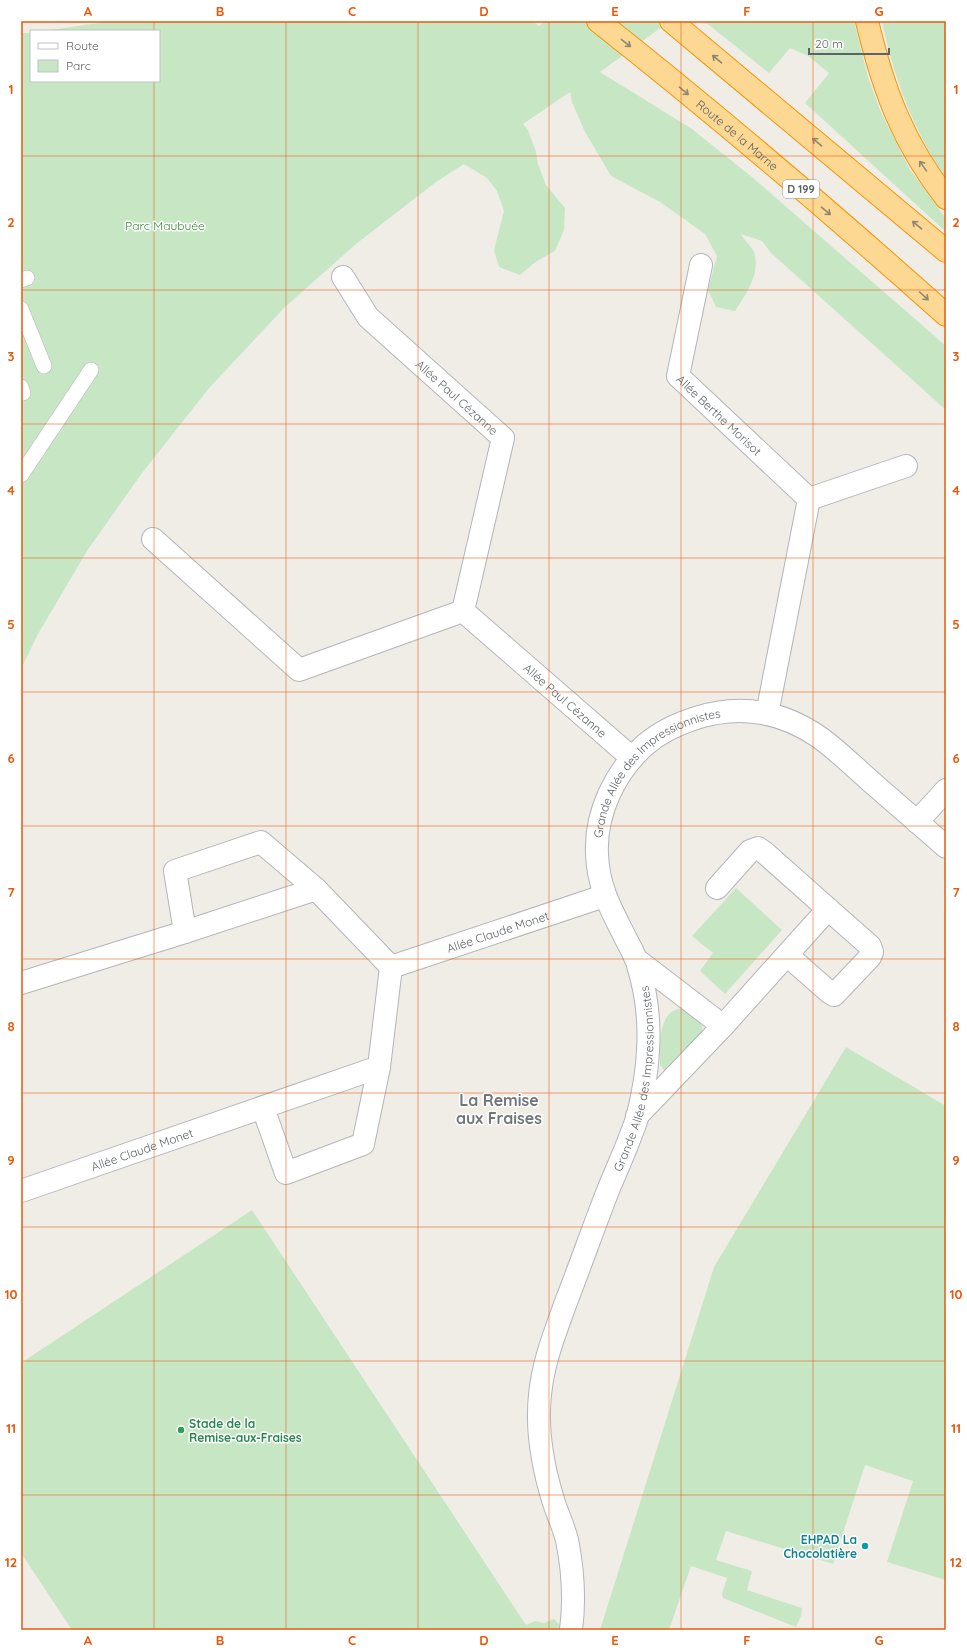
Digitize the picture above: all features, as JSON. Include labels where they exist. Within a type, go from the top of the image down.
[{"type":"highway","name":"Route de la Marne","points":[[598,21],[654,66],[882,258],[946,315]]},
{"type":"highway","points":[[867,21],[887,93],[903,130],[918,158],[946,198]]},
{"type":"highway","points":[[678,27],[946,251]]},
{"type":"street","name":"Allée Berthe Morisot","points":[[701,265],[678,376],[809,499]]},
{"type":"street","name":"Allée Paul Cézanne","points":[[343,277],[368,317],[503,438],[463,611],[632,758]]},
{"type":"street","points":[[767,714],[809,499],[906,466]]},
{"type":"street","points":[[152,539],[299,670],[463,611]]},
{"type":"street","name":"Grande Allée des Impressionnistes","points":[[571,1630],[573,1586],[571,1566],[566,1538],[545,1470],[540,1447],[540,1395],[549,1346],[637,1116],[647,1070],[649,1030],[644,992],[636,960],[604,896],[598,874],[597,850],[600,821],[611,790],[618,777],[632,758],[654,737],[680,723],[701,716],[731,710],[767,714],[790,722],[823,740],[946,847]]},
{"type":"street","points":[[917,822],[946,790]]},
{"type":"street","points":[[185,932],[174,871],[261,842],[316,889],[391,967],[379,1067],[364,1144],[286,1173],[263,1108]]},
{"type":"street","points":[[717,888],[750,851],[758,848],[870,946],[872,952],[870,957],[855,974],[834,995],[787,955]]},
{"type":"street","points":[[21,983],[316,889]]},
{"type":"street","name":"Allée Claude Monet","points":[[391,967],[604,896]]},
{"type":"street","points":[[637,1116],[723,1026],[828,909]]},
{"type":"street","points":[[636,960],[723,1026]]},
{"type":"street","name":"Allée Claude Monet","points":[[21,1191],[379,1067]]},
{"type":"lane","points":[[21,308],[44,366]]},
{"type":"lane","points":[[21,475],[91,370]]},
{"type":"green space","name":"Parc Maubuée","points":[[111,21],[533,21],[539,26],[546,21],[670,21],[600,72],[692,129],[752,177],[946,346],[946,410],[771,253],[762,241],[741,234],[754,252],[756,268],[754,276],[748,291],[735,311],[716,307],[708,290],[717,256],[705,234],[660,202],[611,176],[584,130],[572,102],[570,92],[523,124],[528,130],[546,185],[565,208],[564,230],[555,251],[537,261],[520,275],[499,267],[494,250],[504,211],[497,191],[487,178],[464,164],[436,182],[356,244],[285,307],[210,387],[142,473],[87,551],[38,634],[21,669],[21,33],[30,33],[30,82],[160,82],[160,30],[51,30]]},
{"type":"green space","points":[[704,21],[854,21],[868,77],[880,110],[909,168],[946,219],[946,232],[805,103],[829,73],[808,56],[790,48],[769,73]]},
{"type":"green space","points":[[882,21],[946,21],[946,178],[924,142],[906,103],[892,62]]},
{"type":"green space","points":[[736,888],[782,930],[725,994],[700,971],[713,953],[692,936]]},
{"type":"green space","points":[[683,1008],[699,1020],[702,1033],[665,1071],[660,1065],[661,1039],[664,1022],[668,1015],[674,1010]]},
{"type":"green space","points":[[846,1047],[946,1106],[946,1580],[887,1562],[913,1481],[865,1465],[833,1564],[726,1531],[716,1560],[752,1571],[747,1590],[802,1608],[801,1616],[796,1627],[723,1598],[722,1594],[727,1578],[691,1566],[669,1630],[600,1630],[714,1267]]},
{"type":"green space","name":"Stade de la Remise-aux-Fraises","points":[[252,1210],[526,1625],[535,1621],[544,1623],[554,1619],[560,1625],[560,1630],[72,1630],[21,1553],[21,1363]]},
{"type":"place","name":"Stade de la Remise-aux-Fraises","points":[[181,1430]]},
{"type":"place","name":"EHPAD La Chocolatière","points":[[865,1546]]},
{"type":"district","name":"La Remise aux Fraises","points":[[499,1109]]}]
